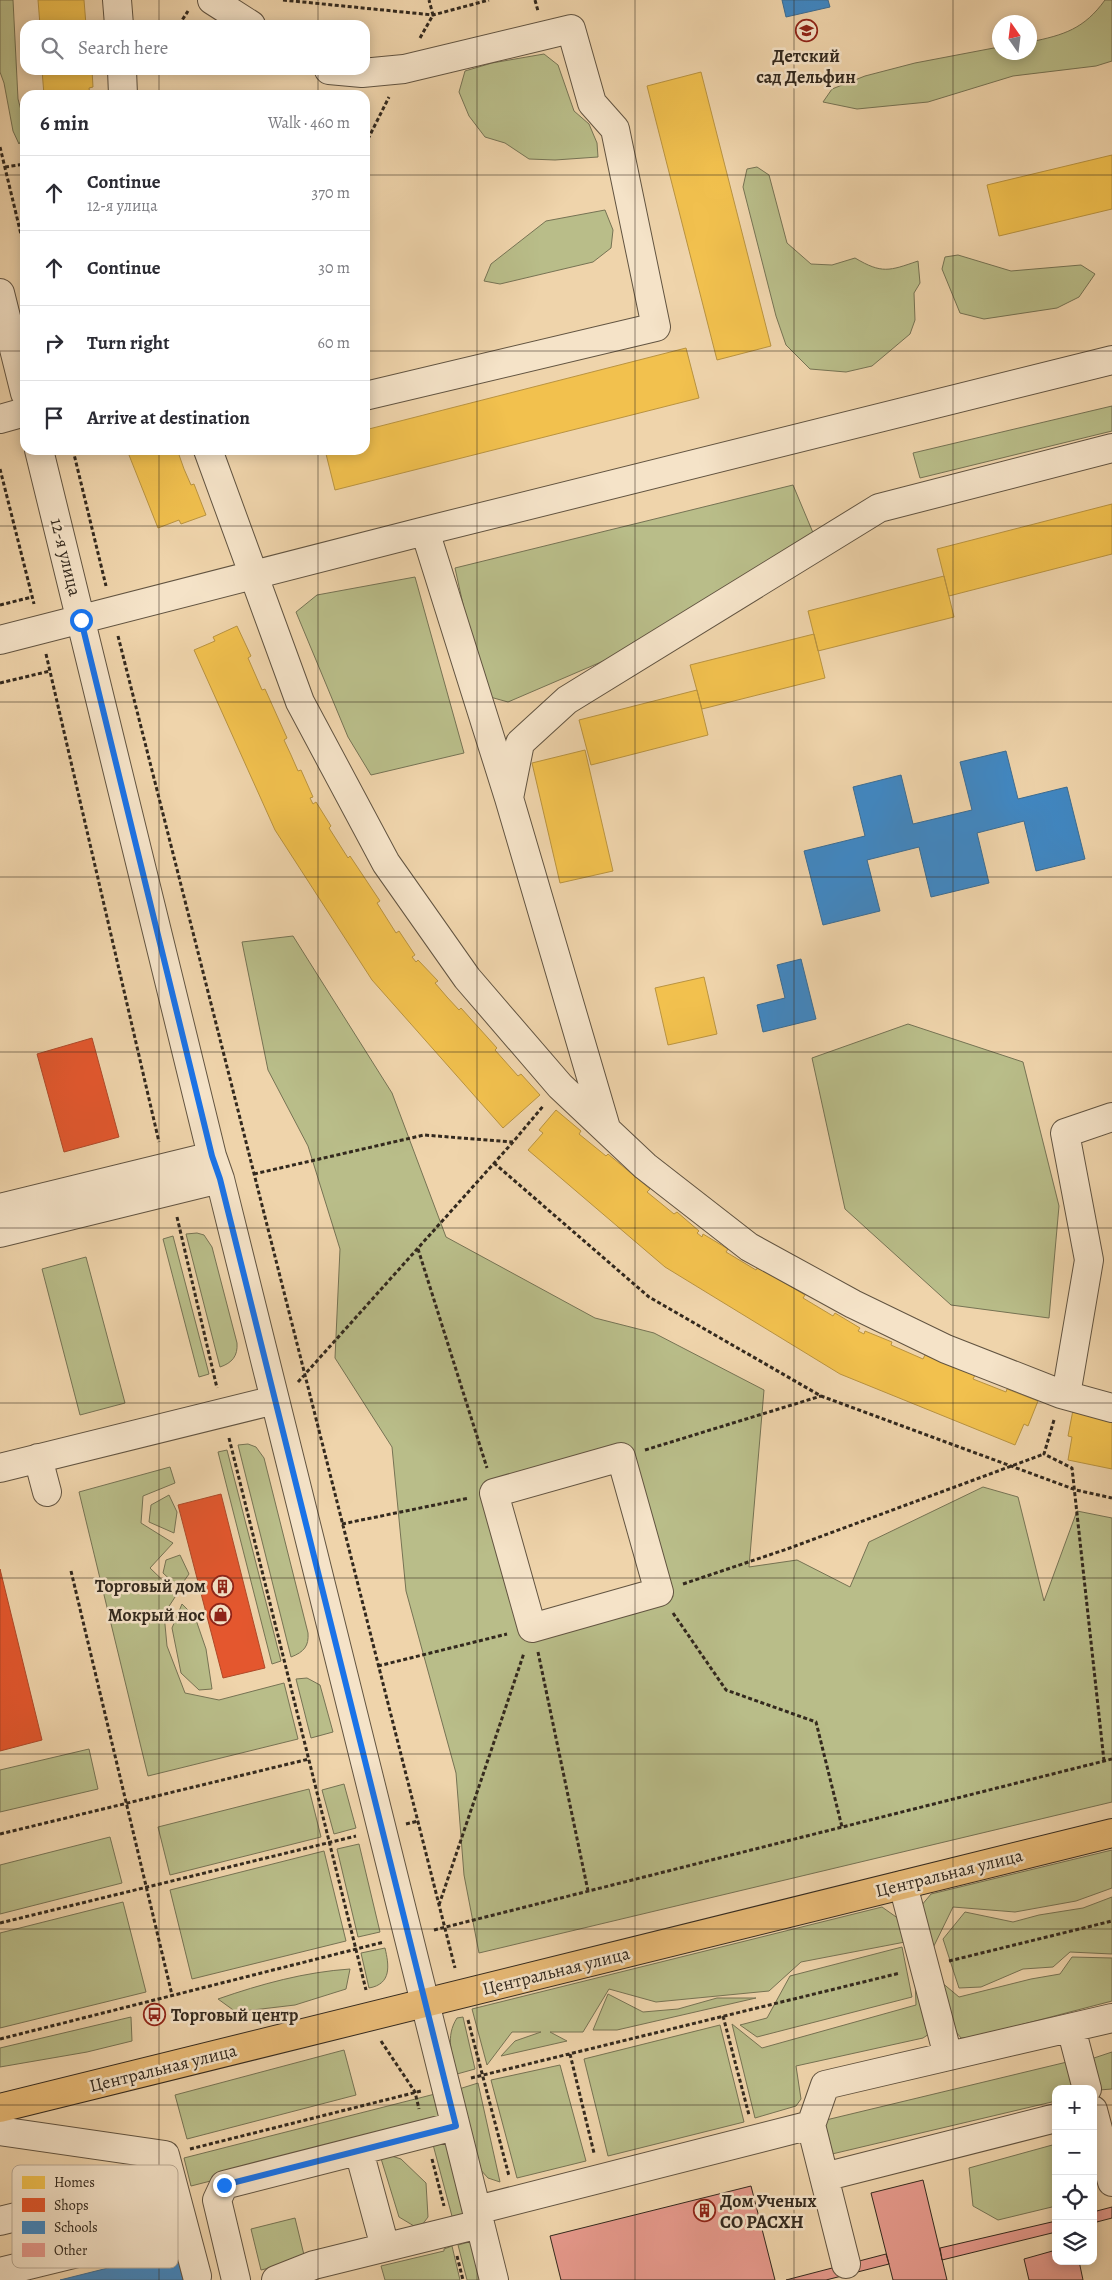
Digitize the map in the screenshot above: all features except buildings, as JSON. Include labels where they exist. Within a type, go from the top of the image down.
[{"type":"main road","name":"Центральная улица","points":[[0,2108],[1112,1833]]},
{"type":"street","points":[[117,0],[119,20]]},
{"type":"street","points":[[212,0],[242,20]]},
{"type":"street","points":[[370,72],[404,69],[571,29],[592,104],[615,129],[656,327],[370,395]]},
{"type":"street","points":[[122,75],[123,90]]},
{"type":"street","points":[[0,293],[20,374]]},
{"type":"street","points":[[0,640],[253,577],[425,531],[1112,360]]},
{"type":"street","points":[[0,419],[20,413]]},
{"type":"street","points":[[509,798],[520,742],[567,700],[879,508],[1112,448]]},
{"type":"street","name":"12-я улица","points":[[40,455],[494,2280]]},
{"type":"street","points":[[210,455],[300,702],[386,863],[468,978],[560,1086],[645,1166],[749,1247],[853,1304],[946,1349],[1064,1395],[1112,1408]]},
{"type":"street","points":[[425,531],[509,798],[606,1128]]},
{"type":"street","points":[[1064,1395],[1089,1260],[1065,1134],[1112,1117]]},
{"type":"street","points":[[0,1234],[168,1180],[216,1167]]},
{"type":"street","points":[[0,1208],[168,1180]]},
{"type":"street","points":[[0,1468],[275,1400]]},
{"type":"street","points":[[621,1457],[659,1592],[532,1628],[494,1493],[621,1457]]},
{"type":"street","points":[[38,1458],[47,1492]]},
{"type":"street","points":[[903,1885],[923,1967],[948,2056]]},
{"type":"street","points":[[848,2273],[812,2125],[825,2085],[1112,2018]]},
{"type":"street","points":[[1071,2028],[1087,2085]]},
{"type":"street","points":[[1097,2108],[1112,2104]]},
{"type":"street","points":[[824,2176],[1052,2119]]},
{"type":"street","points":[[1097,2124],[1112,2182]]},
{"type":"street","points":[[276,2280],[314,2265],[450,2231],[515,2200],[812,2125]]},
{"type":"street","points":[[236,2280],[217,2200],[224,2185],[456,2126]]},
{"type":"street","points":[[0,2131],[159,2165]]},
{"type":"street","points":[[359,2151],[385,2247]]},
{"type":"street","points":[[178,2204],[196,2276]]},
{"type":"street","points":[[0,2221],[12,2217]]},
{"type":"street","points":[[178,2228],[184,2227]]},
{"type":"street","points":[[0,2272],[16,2268]]},
{"type":"path","points":[[283,0],[433,15],[489,0]]},
{"type":"path","points":[[429,0],[433,15]]},
{"type":"path","points":[[370,135],[404,69]]},
{"type":"path","points":[[0,147],[20,230]]},
{"type":"path","points":[[5,167],[20,165]]},
{"type":"path","points":[[74,455],[342,1524],[515,2200]]},
{"type":"path","points":[[0,469],[50,671],[222,1413],[309,1759],[354,1949],[378,2036],[415,2092],[463,2280]]},
{"type":"path","points":[[0,605],[32,597]]},
{"type":"path","points":[[0,683],[50,671]]},
{"type":"path","points":[[275,1400],[305,1376],[513,1142],[560,1086]]},
{"type":"path","points":[[254,1174],[424,1135],[513,1142]]},
{"type":"path","points":[[494,1163],[649,1297],[821,1396],[1076,1490],[1112,1498]]},
{"type":"path","points":[[342,1524],[494,1493],[418,1249]]},
{"type":"path","points":[[1044,1454],[1064,1395]]},
{"type":"path","points":[[621,1457],[821,1396]]},
{"type":"path","points":[[842,1827],[816,1722],[726,1690],[659,1592],[787,1549],[1044,1454],[1072,1468],[1076,1490],[1104,1761]]},
{"type":"path","points":[[71,1571],[172,1995]]},
{"type":"path","points":[[378,1666],[532,1628]]},
{"type":"path","points":[[532,1628],[588,1891]]},
{"type":"path","points":[[439,1906],[532,1628]]},
{"type":"path","points":[[0,1834],[309,1759]]},
{"type":"path","points":[[0,2039],[1112,1759]]},
{"type":"path","points":[[0,1923],[418,1821]]},
{"type":"path","points":[[175,2165],[415,2092],[1112,1921]]},
{"type":"path","points":[[723,2016],[755,2139]]},
{"type":"path","points":[[570,2054],[600,2178]]},
{"type":"green space","points":[[0,0],[13,0],[18,99],[20,106],[19,144],[13,131],[4,83],[0,72]]},
{"type":"green space","points":[[1105,0],[1112,0],[1112,61],[1096,66],[1013,76],[928,102],[857,109],[823,102],[832,89],[865,76],[915,63],[992,48],[992,60],[1037,60],[1037,40],[1053,37],[1072,29],[1089,18]]},
{"type":"green space","points":[[544,54],[558,65],[574,111],[589,124],[597,143],[598,157],[555,160],[529,159],[505,143],[485,137],[469,116],[459,92],[465,71],[492,63]]},
{"type":"green space","points":[[757,167],[769,175],[787,243],[811,264],[832,265],[855,258],[872,267],[892,269],[918,261],[920,283],[914,293],[915,320],[910,334],[872,366],[846,372],[810,369],[786,345],[776,316],[743,187],[747,169]]},
{"type":"green space","points":[[605,210],[613,230],[611,248],[593,262],[500,284],[484,281],[491,264],[546,221]]},
{"type":"green space","points":[[958,255],[1011,271],[1081,265],[1095,274],[1079,297],[1057,308],[984,319],[960,313],[942,269],[945,257]]},
{"type":"green space","points":[[1112,406],[1112,431],[920,478],[913,453]]},
{"type":"green space","points":[[793,485],[819,547],[629,650],[508,702],[483,695],[455,568]]},
{"type":"green space","points":[[415,577],[464,753],[371,775],[348,737],[296,612],[317,595]]},
{"type":"green space","points":[[293,936],[392,1093],[446,1237],[595,1318],[654,1333],[764,1390],[749,1567],[797,1560],[850,1587],[869,1542],[983,1487],[1018,1497],[1044,1601],[1077,1511],[1112,1518],[1112,1802],[479,1953],[464,1875],[456,1773],[406,1591],[392,1447],[335,1358],[340,1249],[308,1146],[268,1070],[242,942]],"holes":[[[621,1457],[658,1592],[532,1628],[494,1493]]]},
{"type":"green space","points":[[908,1024],[1023,1062],[1059,1206],[1049,1318],[951,1305],[845,1209],[812,1058]]},
{"type":"green space","points":[[197,1233],[204,1235],[212,1247],[237,1343],[233,1358],[220,1367],[186,1234]]},
{"type":"green space","points":[[173,1236],[209,1374],[199,1377],[163,1239]]},
{"type":"green space","points":[[86,1257],[125,1403],[80,1415],[42,1269]]},
{"type":"green space","points":[[248,1444],[256,1447],[264,1458],[308,1633],[308,1642],[305,1648],[291,1657],[238,1445]]},
{"type":"green space","points":[[227,1450],[281,1661],[272,1664],[218,1452]]},
{"type":"green space","points":[[170,1467],[175,1483],[143,1496],[141,1523],[173,1543],[150,1568],[177,1594],[164,1614],[167,1646],[185,1693],[219,1700],[284,1683],[298,1739],[148,1776],[79,1492]]},
{"type":"green space","points":[[169,1495],[177,1512],[174,1533],[149,1522],[151,1505]]},
{"type":"green space","points":[[180,1555],[189,1574],[179,1588],[163,1573],[166,1560]]},
{"type":"green space","points":[[182,1604],[195,1617],[206,1649],[212,1689],[199,1690],[181,1673],[172,1628]]},
{"type":"green space","points":[[307,1678],[320,1685],[333,1732],[311,1738],[296,1679]]},
{"type":"green space","points":[[89,1749],[98,1789],[0,1812],[0,1770]]},
{"type":"green space","points":[[344,1784],[356,1828],[334,1834],[322,1790]]},
{"type":"green space","points":[[309,1789],[321,1837],[170,1875],[158,1827]]},
{"type":"green space","points":[[110,1837],[122,1883],[0,1914],[0,1865]]},
{"type":"green space","points":[[359,1844],[380,1932],[358,1937],[337,1849]]},
{"type":"green space","points":[[1112,1850],[1112,1888],[1076,1901],[1015,1912],[953,1907],[930,1954],[921,1906],[931,1894]]},
{"type":"green space","points":[[324,1851],[346,1941],[192,1979],[170,1890]]},
{"type":"green space","points":[[1112,1897],[1112,1954],[1070,1952],[1053,1967],[1023,1969],[981,1987],[959,1988],[943,1939],[965,1912],[1013,1922],[1039,1915],[1083,1908]]},
{"type":"green space","points":[[123,1902],[146,1992],[0,2028],[0,1933]]},
{"type":"green space","points":[[882,1907],[899,1919],[905,1942],[801,1962],[769,1991],[656,2002],[609,1989],[583,2032],[550,2032],[567,2041],[501,2056],[515,2041],[541,2032],[512,2032],[487,2065],[472,2009]]},
{"type":"green space","points":[[902,1947],[912,1997],[757,2037],[740,2025],[767,2018],[790,1976]]},
{"type":"green space","points":[[385,1948],[388,1967],[385,1978],[376,1986],[369,1988],[361,1953]]},
{"type":"green space","points":[[1072,1957],[1112,1958],[1112,2001],[974,2037],[961,2038],[953,2028],[934,1976],[959,1997],[1031,1979],[1060,1974]]},
{"type":"green space","points":[[350,1969],[346,1989],[295,2005],[236,2012],[218,1999],[250,1988],[283,1980],[316,1973]]},
{"type":"green space","points":[[915,1975],[929,2034],[923,2038],[796,2066],[801,2099],[796,2106],[755,2118],[732,2024],[762,2048],[916,2005]]},
{"type":"green space","points":[[608,1994],[643,2012],[678,2009],[717,1998],[756,1998],[617,2030],[593,2030]]},
{"type":"green space","points":[[131,2017],[132,2041],[87,2052],[0,2067],[0,2048]]},
{"type":"green space","points":[[463,2017],[475,2069],[457,2074],[450,2039],[453,2025],[457,2018]]},
{"type":"green space","points":[[720,2025],[744,2122],[608,2156],[584,2059]]},
{"type":"green space","points":[[344,2050],[356,2095],[187,2139],[175,2095]]},
{"type":"green space","points":[[1112,2052],[1112,2089],[1099,2090],[1091,2059]]},
{"type":"green space","points":[[1067,2062],[1076,2085],[1052,2085],[1052,2102],[832,2154],[824,2122]]},
{"type":"green space","points":[[560,2065],[586,2161],[517,2178],[491,2080]]},
{"type":"green space","points":[[478,2083],[500,2182],[488,2178],[479,2168],[459,2089]]},
{"type":"green space","points":[[435,2094],[442,2122],[191,2186],[184,2158]]},
{"type":"green space","points":[[446,2134],[467,2217],[453,2220],[431,2137]]},
{"type":"green space","points":[[1052,2145],[1052,2207],[998,2220],[973,2206],[969,2168]]},
{"type":"green space","points":[[379,2152],[401,2159],[426,2183],[428,2217],[419,2229],[399,2217]]},
{"type":"green space","points":[[295,2218],[305,2259],[261,2270],[251,2229]]},
{"type":"green space","points":[[473,2241],[482,2280],[467,2280],[458,2245]]},
{"type":"green space","points":[[452,2246],[460,2280],[385,2280],[381,2266],[444,2251],[444,2249]]},
{"type":"place","name":"Детский сад Дельфин","points":[[806,31]]},
{"type":"place","name":"Торговый дом","points":[[222,1586]]},
{"type":"place","name":"Мокрый нос","points":[[221,1615]]},
{"type":"place","name":"Торговый центр","points":[[155,2015]]},
{"type":"place","name":"Дом Ученых СО РАСХН","points":[[704,2211]]},
{"type":"route","points":[[81,620],[212,1156],[220,1179],[456,2126],[224,2185]]}]
